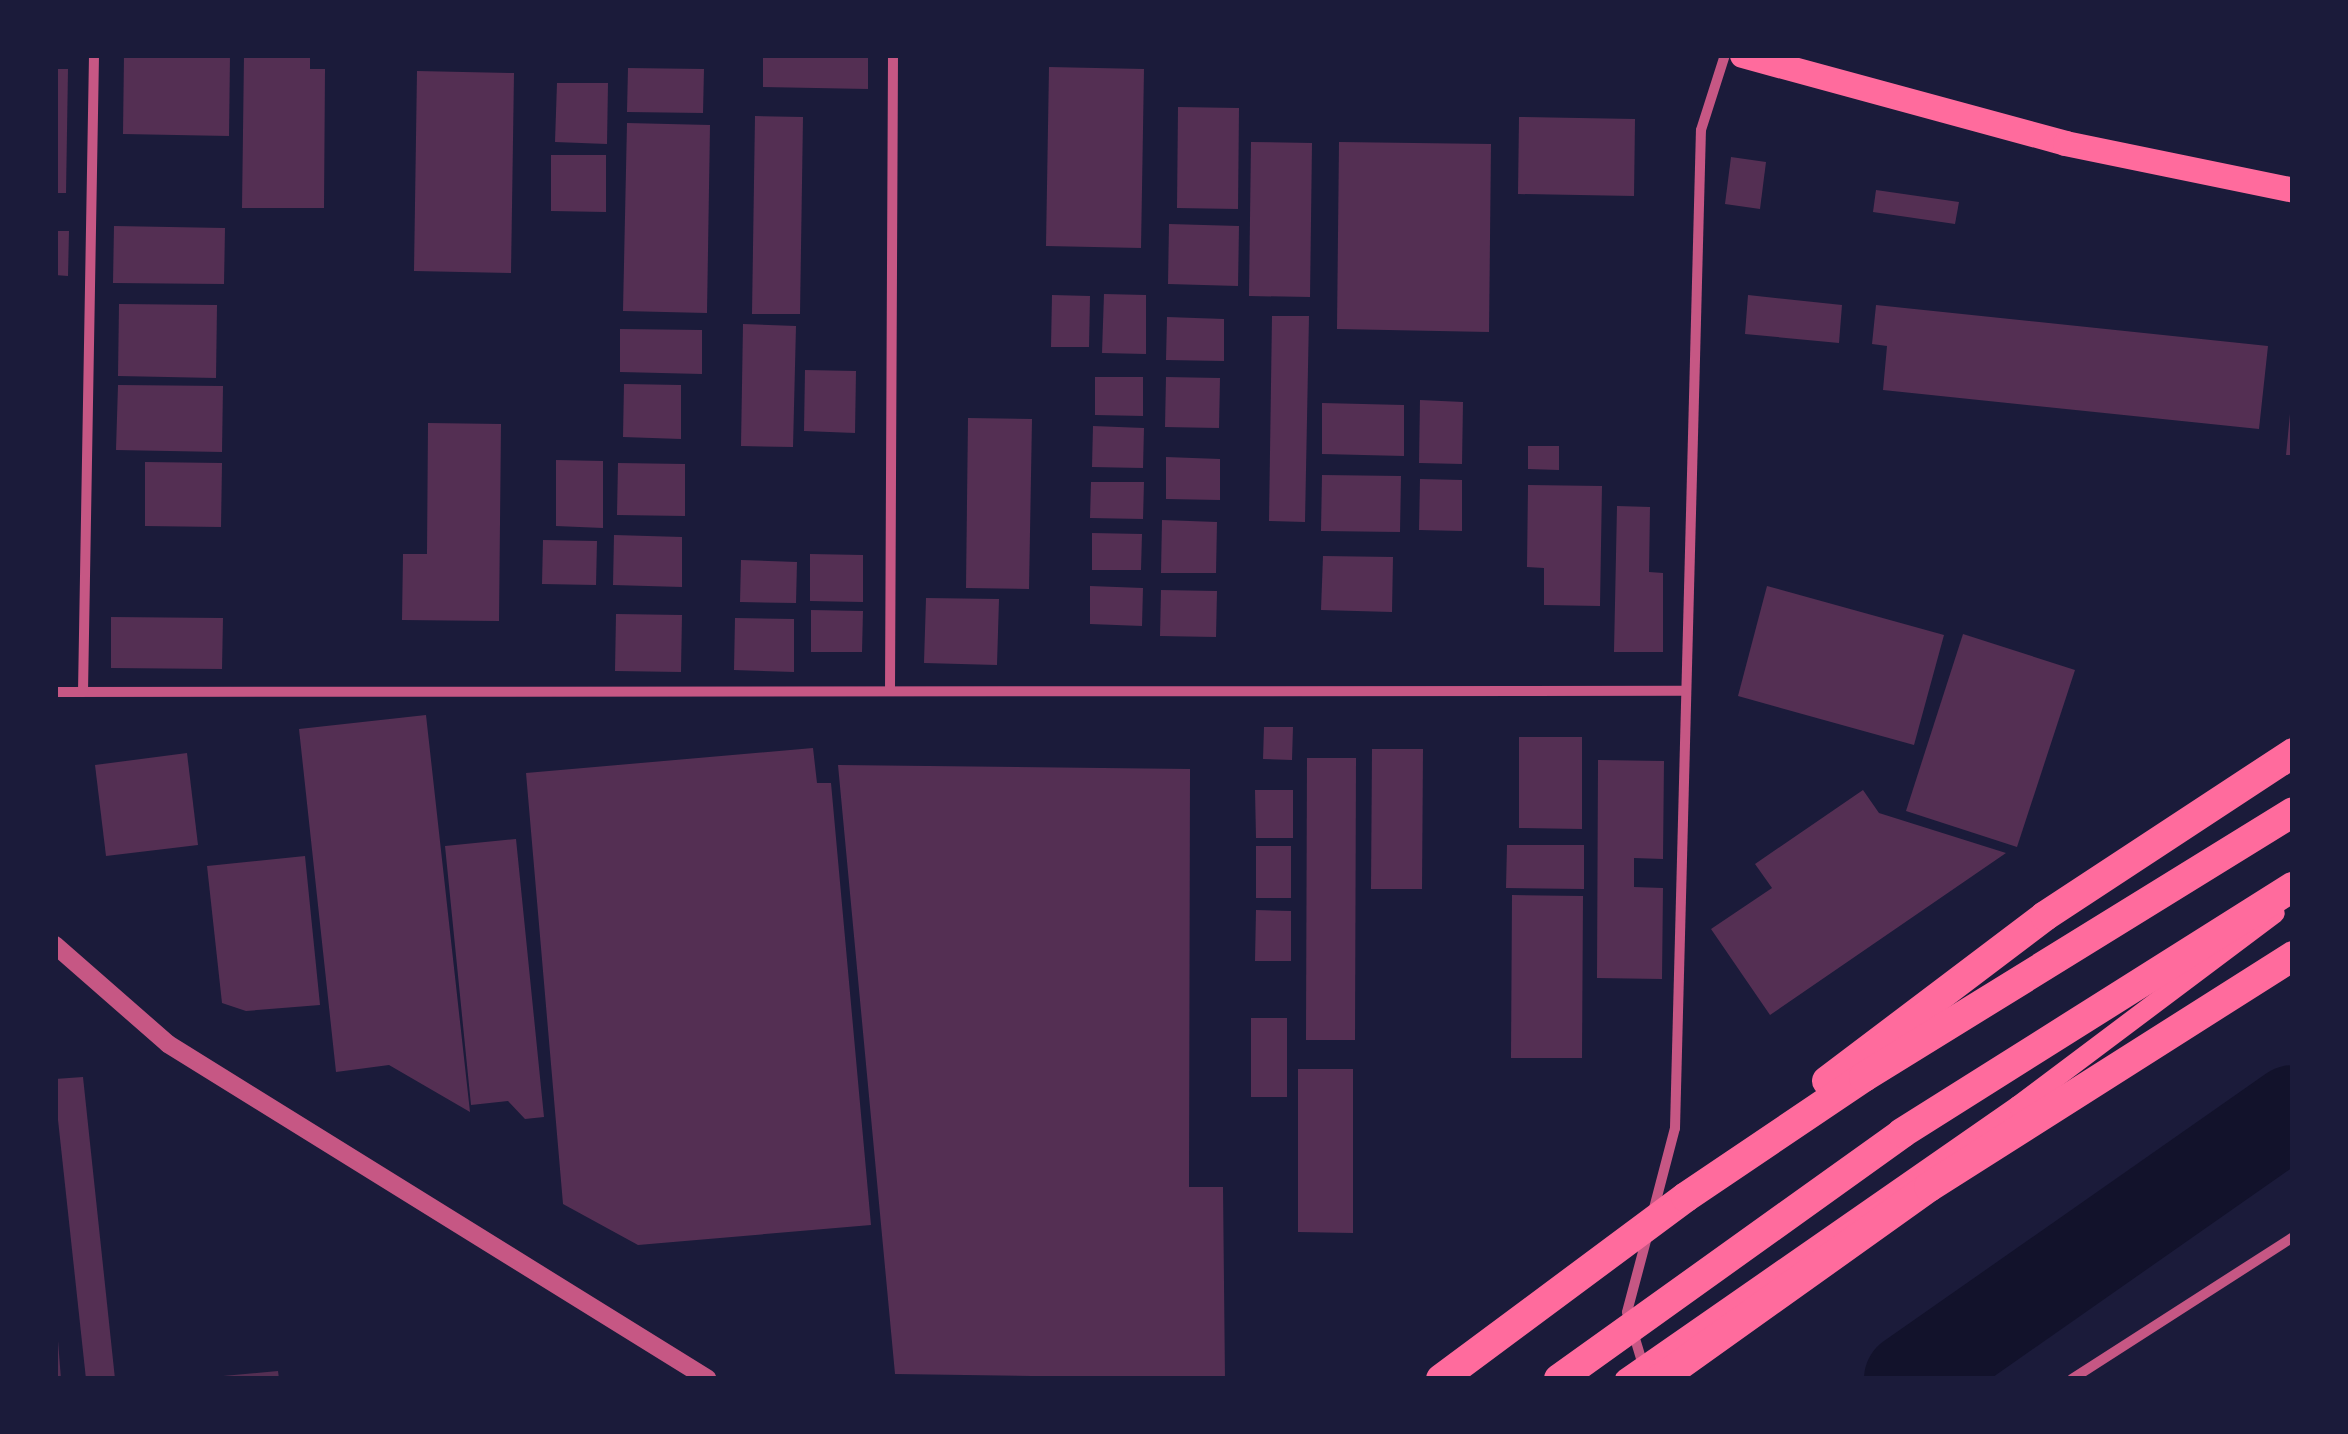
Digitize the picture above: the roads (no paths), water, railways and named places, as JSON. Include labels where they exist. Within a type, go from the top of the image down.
[{"type":"highway","points":[[1442,1379],[1686,1197],[1924,1004],[2293,753]]},
{"type":"highway","points":[[1686,1197],[2050,956],[2293,812]]},
{"type":"highway","points":[[1559,1379],[1902,1133],[2293,887]]},
{"type":"highway","points":[[1652,1372],[1929,1187],[2293,956]]},
{"type":"main road","points":[[1742,55],[2065,143],[2293,190]]},
{"type":"main road","points":[[1625,1379],[1652,1372],[2293,900]]},
{"type":"street","points":[[83,692],[94,55]]},
{"type":"street","points":[[890,691],[894,55]]},
{"type":"street","points":[[1652,1372],[1627,1312],[1675,1128],[1701,130],[1725,55]]},
{"type":"street","points":[[55,692],[1686,691]]},
{"type":"street","points":[[55,946],[168,1044],[708,1379]]},
{"type":"street","points":[[2072,1379],[2293,1236]]},
{"type":"waterway","points":[[1910,1379],[2293,1111]]}]
